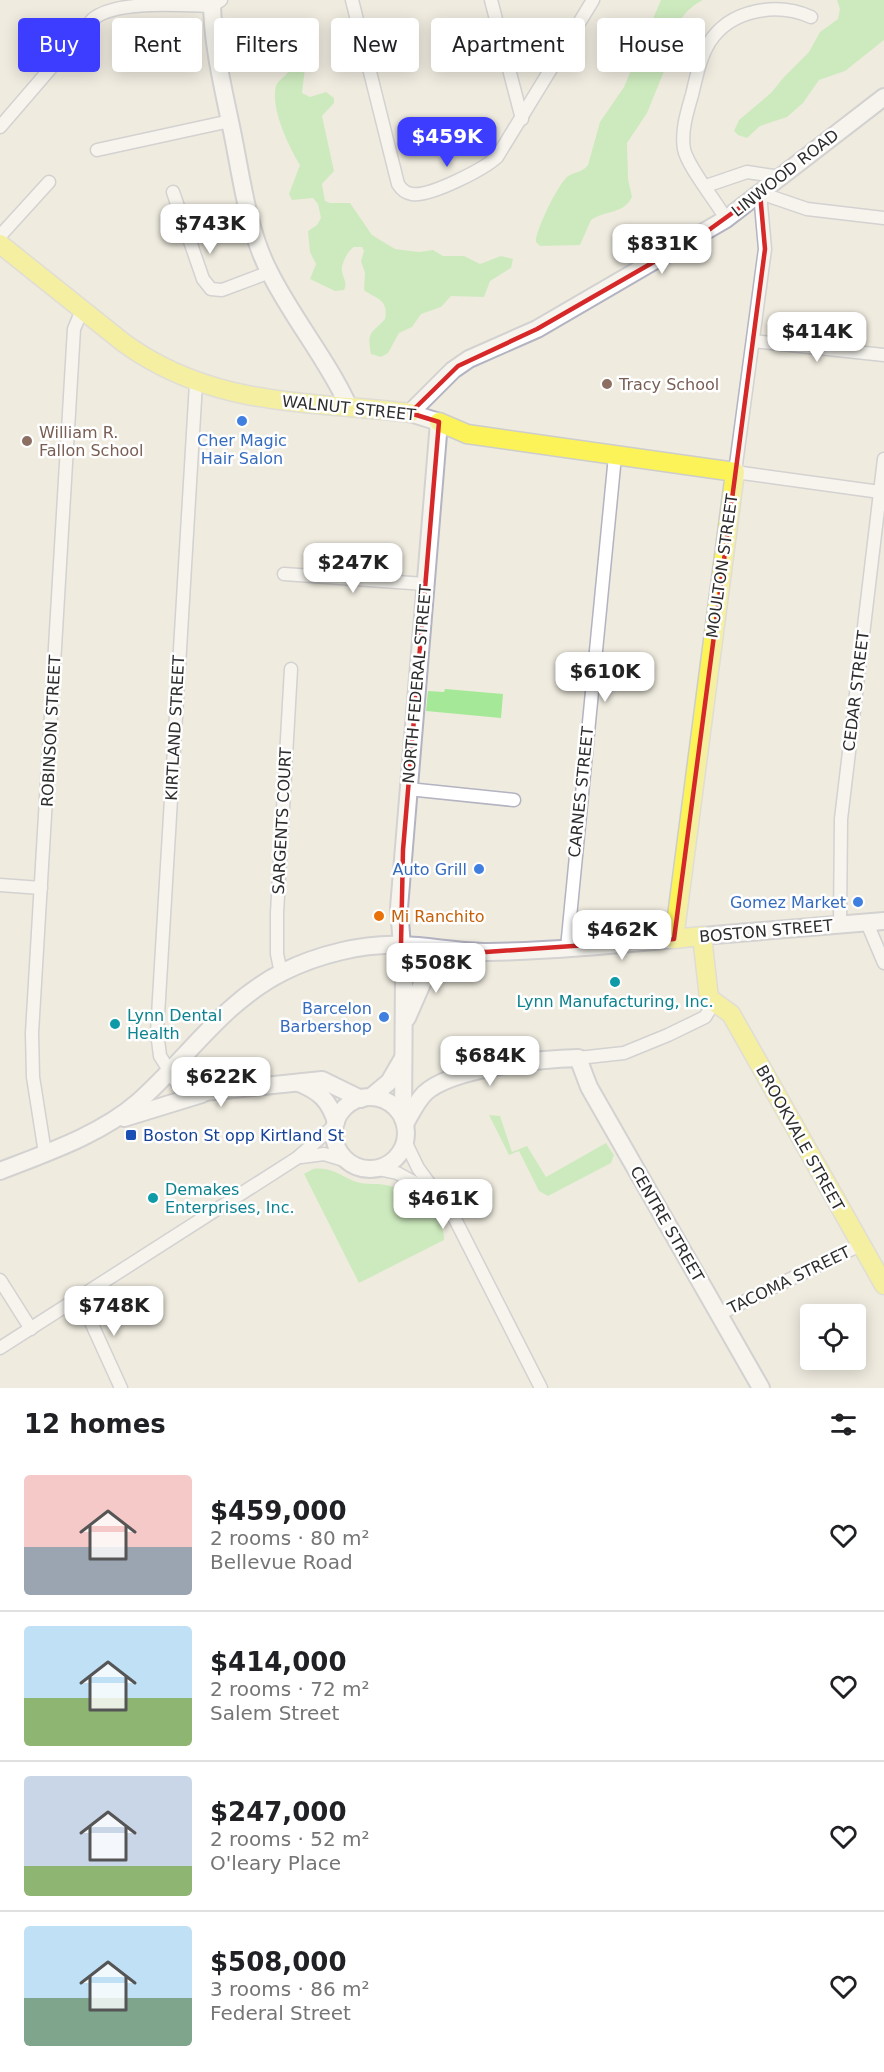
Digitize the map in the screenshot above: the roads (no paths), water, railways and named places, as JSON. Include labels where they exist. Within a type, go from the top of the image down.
[{"type":"main road","points":[[215,2],[219,64],[249,213],[270,272],[339,384],[349,407]]},
{"type":"main road","name":"LINWOOD ROAD","points":[[410,413],[448,375],[469,359],[537,329],[726,219],[884,97]]},
{"type":"main road","name":"WALNUT STREET","points":[[0,244],[145,358],[196,382],[256,398],[410,413],[440,422],[467,434],[735,472]]},
{"type":"main road","name":"NORTH FEDERAL STREET","points":[[404,1128],[404,972],[399,908],[440,422]]},
{"type":"main road","name":"MOULTON STREET","points":[[674,939],[735,472]]},
{"type":"main road","name":"BOSTON STREET","points":[[0,1171],[45,1153],[103,1125],[138,1102],[226,1012],[281,973],[344,952],[401,945],[486,952],[567,948],[876,922]]},
{"type":"main road","points":[[702,936],[709,998]]},
{"type":"main road","points":[[404,1025],[428,970],[442,949]]},
{"type":"main road","name":"BROOKVALE STREET","points":[[709,998],[731,1014],[884,1285]]},
{"type":"main road","points":[[335,1123],[347,1105],[366,1098],[389,1082],[403,1058]]},
{"type":"main road","points":[[298,1083],[321,1094],[329,1104],[335,1123],[336,1145],[347,1161],[362,1168],[378,1168],[395,1159],[404,1128],[425,1094],[442,1083],[509,1064],[578,1058]]},
{"type":"main road","name":"CENTRE STREET","points":[[578,1058],[589,1087],[760,1388]]},
{"type":"main road","points":[[170,1070],[188,1090],[206,1093]]},
{"type":"main road","points":[[103,1125],[206,1093],[325,1081],[366,1098],[388,1102],[404,1128]]},
{"type":"street","points":[[352,0],[395,175],[404,191],[413,195],[425,193],[484,168],[502,150],[593,0]]},
{"type":"street","points":[[490,0],[522,119]]},
{"type":"street","points":[[0,127],[105,8],[126,4],[215,2]]},
{"type":"street","points":[[726,219],[687,158],[683,144],[687,111],[707,46],[725,27],[754,12],[782,9],[811,16]]},
{"type":"street","points":[[97,150],[230,121]]},
{"type":"street","points":[[706,186],[747,172],[781,177]]},
{"type":"street","points":[[0,236],[49,182]]},
{"type":"street","points":[[173,192],[200,269],[211,289],[222,290],[270,272]]},
{"type":"street","points":[[760,193],[807,209],[884,218]]},
{"type":"street","name":"MOULTON STREET","points":[[735,472],[765,246],[760,193]]},
{"type":"street","name":"ROBINSON STREET","points":[[45,1153],[32,1060],[74,329],[82,310]]},
{"type":"street","points":[[753,341],[884,355]]},
{"type":"street","name":"KIRTLAND STREET","points":[[170,1070],[160,1056],[158,1032],[196,382]]},
{"type":"street","name":"CARNES STREET","points":[[567,948],[615,456]]},
{"type":"street","name":"CEDAR STREET","points":[[840,924],[840,819],[884,459]]},
{"type":"street","name":"WALNUT STREET","points":[[735,472],[880,492]]},
{"type":"street","points":[[284,574],[425,584]]},
{"type":"street","name":"SARGENTS COURT","points":[[281,973],[276,954],[277,913],[291,669]]},
{"type":"street","points":[[408,789],[514,800]]},
{"type":"street","points":[[0,885],[41,888]]},
{"type":"street","points":[[876,922],[884,963]]},
{"type":"street","points":[[578,1058],[624,1053],[668,1035],[705,1017],[710,1009],[709,998]]},
{"type":"street","points":[[0,1348],[297,1158],[335,1123]]},
{"type":"street","points":[[404,1128],[414,1162],[455,1219],[541,1388]]},
{"type":"street","points":[[297,1158],[317,1154],[347,1161]]},
{"type":"street","points":[[378,1168],[397,1173],[436,1194]]},
{"type":"street","name":"TACOMA STREET","points":[[718,1314],[860,1245]]},
{"type":"street","points":[[0,1280],[31,1329]]},
{"type":"street","points":[[80,1298],[121,1388]]},
{"type":"place","name":"Tracy School","points":[[607,384]]},
{"type":"place","name":"Cher Magic Hair Salon","points":[[242,421]]},
{"type":"place","name":"William R. Fallon School","points":[[27,441]]},
{"type":"place","name":"Auto Grill","points":[[479,869]]},
{"type":"place","name":"Gomez Market","points":[[858,902]]},
{"type":"place","name":"Mi Ranchito","points":[[379,916]]},
{"type":"place","name":"Lynn Manufacturing, Inc.","points":[[615,982]]},
{"type":"place","name":"Barcelon Barbershop","points":[[384,1017]]},
{"type":"place","name":"Lynn Dental Health","points":[[115,1024]]},
{"type":"place","name":"Boston St opp Kirtland St","points":[[131,1135]]},
{"type":"place","name":"Demakes Enterprises, Inc.","points":[[153,1198]]}]
